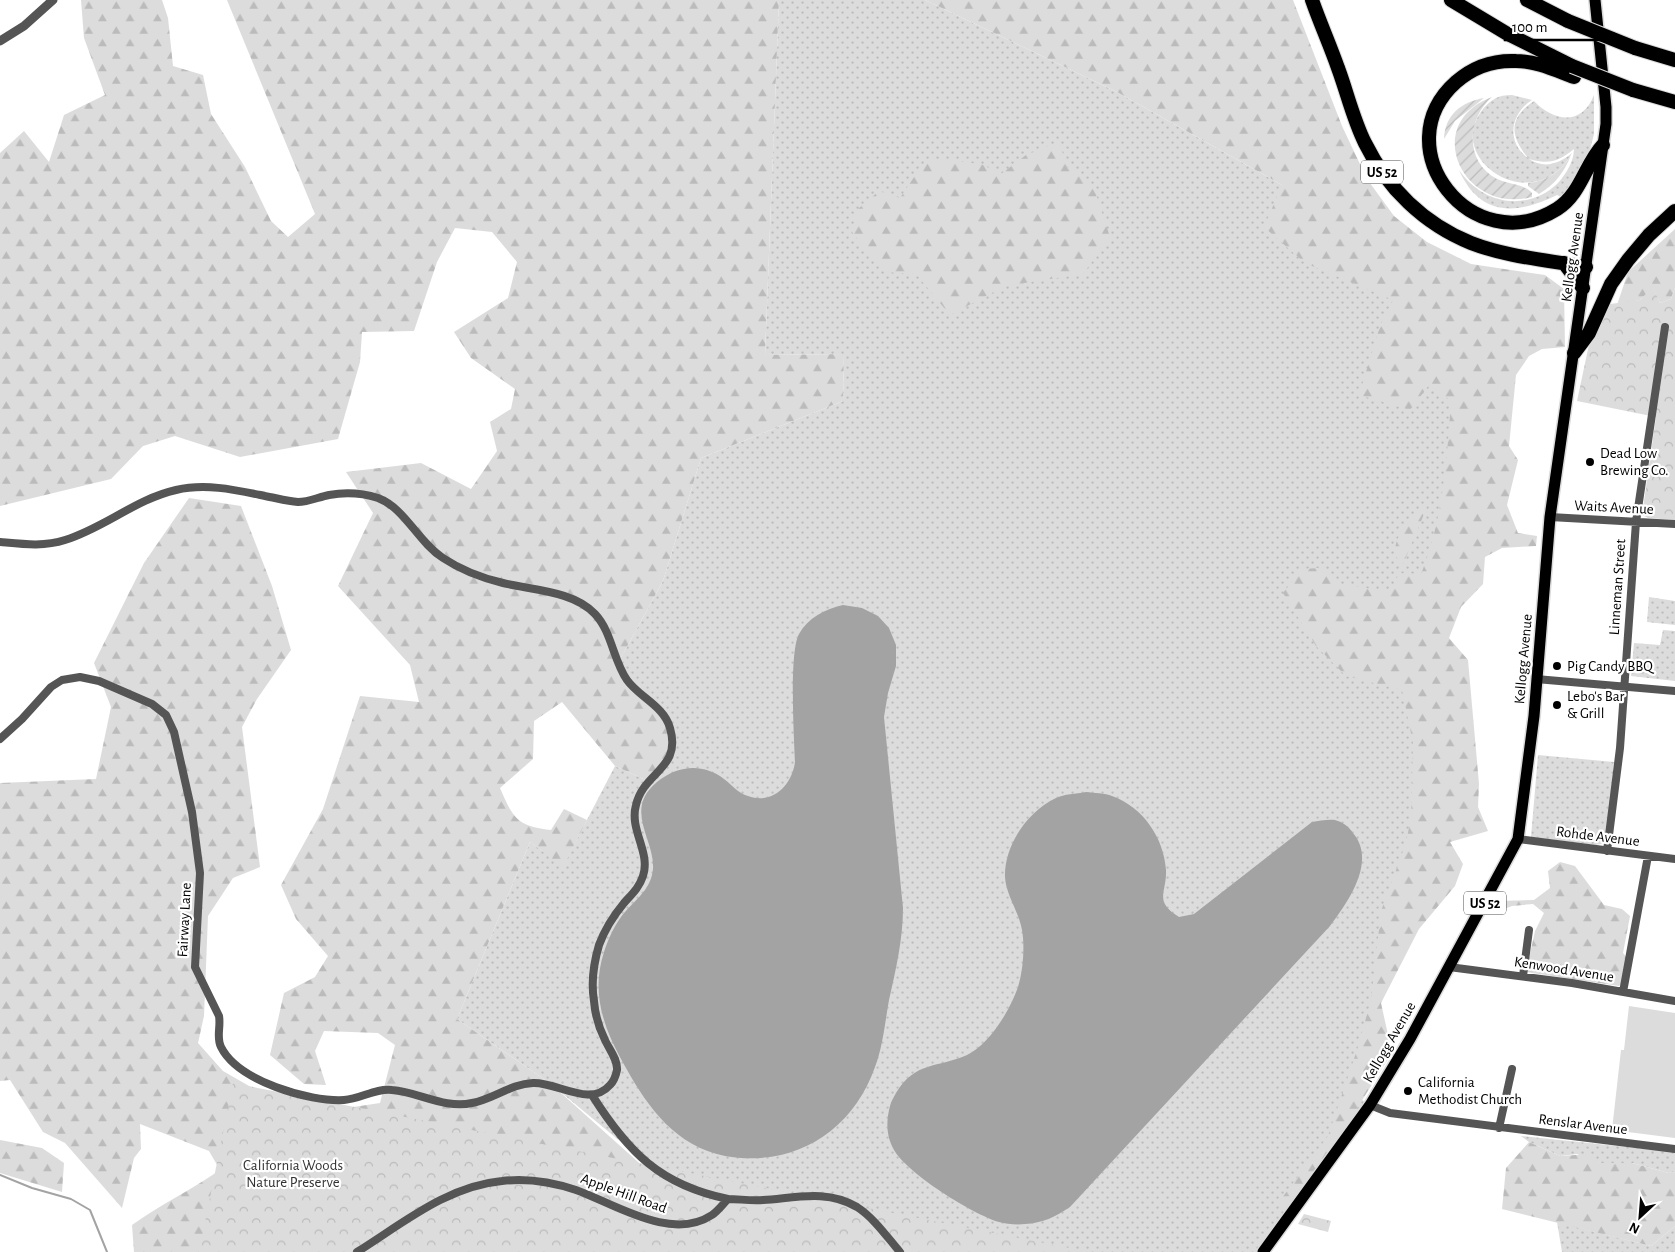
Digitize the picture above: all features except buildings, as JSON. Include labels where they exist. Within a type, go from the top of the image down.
[{"type":"highway","name":"US 52","points":[[1312,0],[1364,143],[1381,171],[1400,195],[1425,217],[1452,235],[1472,243],[1492,250],[1586,267]]},
{"type":"highway","points":[[1451,0],[1573,71],[1633,94],[1671,101]]},
{"type":"highway","points":[[1527,0],[1568,21],[1635,48],[1675,60]]},
{"type":"highway","points":[[1573,71],[1504,61],[1484,65],[1458,80],[1440,103],[1432,122],[1430,153],[1439,180],[1456,202],[1473,213],[1500,222],[1529,221],[1558,208],[1570,197],[1587,172],[1595,154],[1603,145]]},
{"type":"highway","points":[[1574,353],[1589,333],[1611,284],[1628,260],[1649,236],[1675,212]]},
{"type":"highway","points":[[1564,263],[1583,288]]},
{"type":"main road","name":"Kellogg Avenue","points":[[1263,1252],[1370,1105],[1410,1039],[1518,839],[1523,808],[1536,679],[1550,517],[1603,145],[1606,107],[1595,0]]},
{"type":"street","points":[[0,41],[24,26],[53,0]]},
{"type":"street","name":"Linneman Street","points":[[1607,851],[1614,803],[1636,522],[1665,328]]},
{"type":"street","points":[[0,542],[37,545],[65,540],[148,500],[190,487],[218,488],[296,502],[353,493],[368,495],[391,505],[424,543],[446,561],[464,570],[501,583],[568,598],[593,612],[607,634],[625,677],[643,697],[663,714],[668,722],[672,748],[668,762],[648,781],[635,807],[634,827],[643,851],[644,874],[635,891],[614,915],[596,958],[593,976],[594,1006],[617,1070],[609,1086],[592,1095],[628,1146],[654,1169],[686,1187],[728,1199],[763,1200],[810,1195],[836,1198],[858,1208],[867,1215],[900,1252]]},
{"type":"street","name":"Waits Avenue","points":[[1550,517],[1675,524]]},
{"type":"street","name":"Fairway Lane","points":[[0,739],[22,719],[51,686],[71,678],[99,681],[152,704],[166,715],[174,732],[198,852],[200,890],[195,967],[219,1016],[218,1034],[220,1045],[230,1060],[238,1066],[299,1095],[333,1100],[354,1099],[377,1090],[394,1090],[461,1105],[481,1101],[506,1088],[539,1083],[592,1095]]},
{"type":"street","points":[[1536,679],[1675,690]]},
{"type":"street","name":"Rohde Avenue","points":[[1518,839],[1675,859]]},
{"type":"street","points":[[1624,992],[1648,856]]},
{"type":"street","points":[[1523,976],[1530,930]]},
{"type":"street","name":"Kenwood Avenue","points":[[1448,967],[1523,976],[1675,1001]]},
{"type":"street","points":[[1500,1128],[1512,1069]]},
{"type":"street","name":"Renslar Avenue","points":[[1370,1105],[1390,1113],[1675,1149]]},
{"type":"street","name":"Apple Hill Road","points":[[357,1252],[454,1194],[486,1183],[502,1181],[552,1183],[658,1222],[674,1224],[703,1220],[718,1211],[728,1199]]},
{"type":"green space","points":[[81,0],[162,0],[168,18],[173,66],[203,75],[211,114],[245,167],[271,221],[288,237],[315,214],[227,0],[779,0],[765,355],[844,354],[843,401],[701,458],[663,581],[618,663],[625,677],[663,714],[672,748],[648,781],[615,766],[562,702],[534,721],[533,759],[500,788],[509,807],[523,823],[551,830],[564,809],[587,820],[563,867],[530,842],[457,1019],[551,1084],[666,1187],[332,1252],[134,1252],[132,1225],[220,1170],[209,1151],[140,1124],[141,1149],[134,1158],[122,1208],[65,1143],[43,1132],[10,1080],[0,1081],[0,783],[96,779],[111,707],[94,663],[144,563],[189,498],[241,506],[272,586],[291,650],[257,699],[242,727],[260,867],[233,878],[208,916],[204,1016],[198,1043],[223,1071],[263,1094],[320,1112],[380,1103],[395,1045],[378,1033],[324,1031],[315,1051],[326,1085],[304,1084],[270,1055],[284,993],[315,977],[328,956],[296,919],[281,885],[323,809],[360,696],[419,702],[410,665],[338,586],[373,513],[346,472],[421,463],[471,489],[497,451],[490,422],[511,409],[515,389],[471,358],[454,332],[508,298],[517,262],[492,232],[455,228],[437,262],[414,331],[362,332],[360,362],[338,439],[240,457],[175,436],[143,446],[111,479],[0,506],[0,153],[24,131],[49,162],[64,115],[105,95],[84,38]]},
{"type":"green space","points":[[779,0],[925,0],[1117,92],[1282,185],[1461,315],[1420,827],[1353,1094],[1370,1105],[1263,1252],[900,1252],[712,1195],[639,1157],[551,1084],[457,1019],[530,842],[563,866],[615,766],[648,781],[643,697],[618,663],[663,581],[701,458],[843,401],[844,354],[765,355]]},
{"type":"green space","points":[[925,0],[1293,0],[1342,126],[1367,179],[1394,216],[1427,242],[1471,264],[1545,275],[1564,289],[1565,347],[1542,349],[1529,356],[1516,375],[1509,446],[1518,460],[1507,505],[1518,533],[1537,536],[1536,546],[1502,548],[1485,557],[1483,584],[1461,607],[1449,638],[1468,660],[1479,784],[1478,807],[1488,831],[1450,842],[1463,864],[1455,886],[1419,929],[1381,1003],[1392,1053],[1333,1146],[1286,1209],[1279,1202],[1328,1136],[1358,1047],[1371,1000],[1381,911],[1406,843],[1411,817],[1413,743],[1402,690],[1346,676],[1316,646],[1283,593],[1302,569],[1320,568],[1341,584],[1391,592],[1399,573],[1421,574],[1434,532],[1443,489],[1451,401],[1429,385],[1410,410],[1359,395],[1380,326],[1393,300],[1305,263],[1264,227],[1282,185],[1117,92]]},
{"type":"green space","points":[[1512,95],[1532,100],[1519,113],[1515,120],[1514,128],[1519,115],[1534,101],[1550,113],[1567,118],[1582,112],[1589,105],[1594,95],[1594,134],[1589,154],[1563,198],[1557,195],[1527,206],[1500,208],[1488,204],[1477,197],[1459,170],[1480,191],[1492,197],[1519,201],[1533,198],[1546,192],[1564,176],[1571,163],[1574,149],[1553,161],[1542,162],[1529,159],[1540,164],[1551,164],[1562,160],[1572,153],[1556,172],[1537,181],[1517,182],[1499,175],[1484,163],[1475,147],[1474,129],[1483,109],[1496,98]],"holes":[[[1514,128],[1518,143],[1528,158],[1516,144]]]},
{"type":"green space","points":[[1492,97],[1483,106],[1477,117],[1473,140],[1474,152],[1487,172],[1497,179],[1524,187],[1532,193],[1532,197],[1508,199],[1487,193],[1470,180],[1459,164],[1455,145],[1458,127],[1470,110]]},
{"type":"green space","points":[[1484,98],[1455,121],[1444,139],[1447,123],[1456,111],[1468,103]]},
{"type":"green space","points":[[1059,142],[1067,166],[1093,185],[1110,237],[1083,274],[1005,286],[950,315],[916,274],[885,272],[852,232],[858,209],[879,191],[900,198],[922,165],[936,159],[981,164],[1001,174],[1026,155]]},
{"type":"green space","points":[[1571,155],[1558,178],[1545,190],[1539,194],[1528,186],[1528,183],[1553,175]]},
{"type":"green space","points":[[1675,229],[1675,288],[1671,299],[1660,303],[1653,288],[1640,300],[1617,305],[1628,272]]},
{"type":"green space","points":[[1653,287],[1660,303],[1671,299],[1675,288],[1675,520],[1648,518],[1642,515],[1656,417],[1577,401],[1591,335],[1603,305],[1640,300]]},
{"type":"green space","points":[[1427,507],[1401,569],[1395,550],[1396,543],[1402,530]]},
{"type":"green space","points":[[1649,597],[1675,601],[1675,625],[1647,622]]},
{"type":"green space","points":[[1663,630],[1675,631],[1675,681],[1631,676],[1634,643],[1660,645]]},
{"type":"green space","points":[[1538,755],[1614,762],[1607,837],[1602,844],[1595,845],[1531,837]]},
{"type":"green space","points":[[1560,862],[1575,866],[1604,905],[1622,909],[1630,916],[1623,953],[1628,959],[1623,983],[1619,986],[1526,972],[1535,931],[1544,913],[1533,904],[1512,906],[1491,914],[1498,901],[1534,900],[1550,888],[1548,871]]},
{"type":"green space","points":[[1629,1006],[1675,1013],[1675,1138],[1612,1130],[1621,1050],[1624,1050]]},
{"type":"green space","name":"California Woods Nature Preserve","points":[[233,1083],[1090,1252],[199,1252]]},
{"type":"green space","points":[[1521,1136],[1675,1152],[1675,1172],[1669,1173],[1632,1163],[1600,1163],[1577,1154],[1560,1156],[1529,1142]]},
{"type":"green space","points":[[0,1140],[42,1148],[64,1163],[62,1192],[0,1173]]},
{"type":"green space","points":[[1529,1142],[1560,1156],[1591,1154],[1600,1163],[1632,1163],[1669,1173],[1675,1172],[1675,1226],[1651,1246],[1502,1209],[1506,1168]]},
{"type":"green space","points":[[1304,1214],[1331,1221],[1328,1232],[1298,1224]]},
{"type":"green space","points":[[1557,1222],[1651,1246],[1675,1226],[1675,1252],[1562,1252]]},
{"type":"shaded area","points":[[843,605],[862,608],[878,616],[889,628],[896,645],[896,666],[888,693],[884,717],[903,920],[899,954],[882,1042],[878,1059],[865,1090],[852,1110],[836,1127],[817,1140],[797,1150],[774,1156],[750,1158],[725,1156],[692,1144],[678,1135],[644,1098],[618,1054],[606,1026],[599,998],[600,968],[611,934],[616,925],[645,890],[652,877],[652,858],[641,814],[642,803],[647,793],[665,776],[690,768],[708,770],[716,774],[744,795],[765,798],[780,791],[790,778],[795,762],[793,676],[796,644],[799,634],[807,623],[818,615]]},
{"type":"shaded area","points":[[1086,792],[1106,794],[1123,801],[1150,825],[1161,846],[1164,858],[1166,878],[1164,901],[1166,906],[1179,917],[1194,914],[1312,822],[1335,820],[1348,827],[1360,844],[1361,868],[1352,893],[1330,926],[1070,1207],[1054,1217],[1043,1221],[1019,1224],[999,1222],[973,1211],[942,1192],[901,1160],[889,1139],[887,1128],[891,1102],[903,1083],[911,1075],[919,1070],[967,1055],[984,1043],[998,1026],[1010,1006],[1018,987],[1023,959],[1023,937],[1020,923],[1005,877],[1006,865],[1013,841],[1027,820],[1046,804],[1059,797]]},
{"type":"waterway","points":[[0,1175],[32,1188],[71,1199],[90,1210],[107,1252]]},
{"type":"place","name":"Dead Low Brewing Co.","points":[[1590,462]]},
{"type":"place","name":"Pig Candy BBQ","points":[[1557,666]]},
{"type":"place","name":"Lebo's Bar & Grill","points":[[1557,705]]},
{"type":"place","name":"California Methodist Church","points":[[1408,1091]]}]
